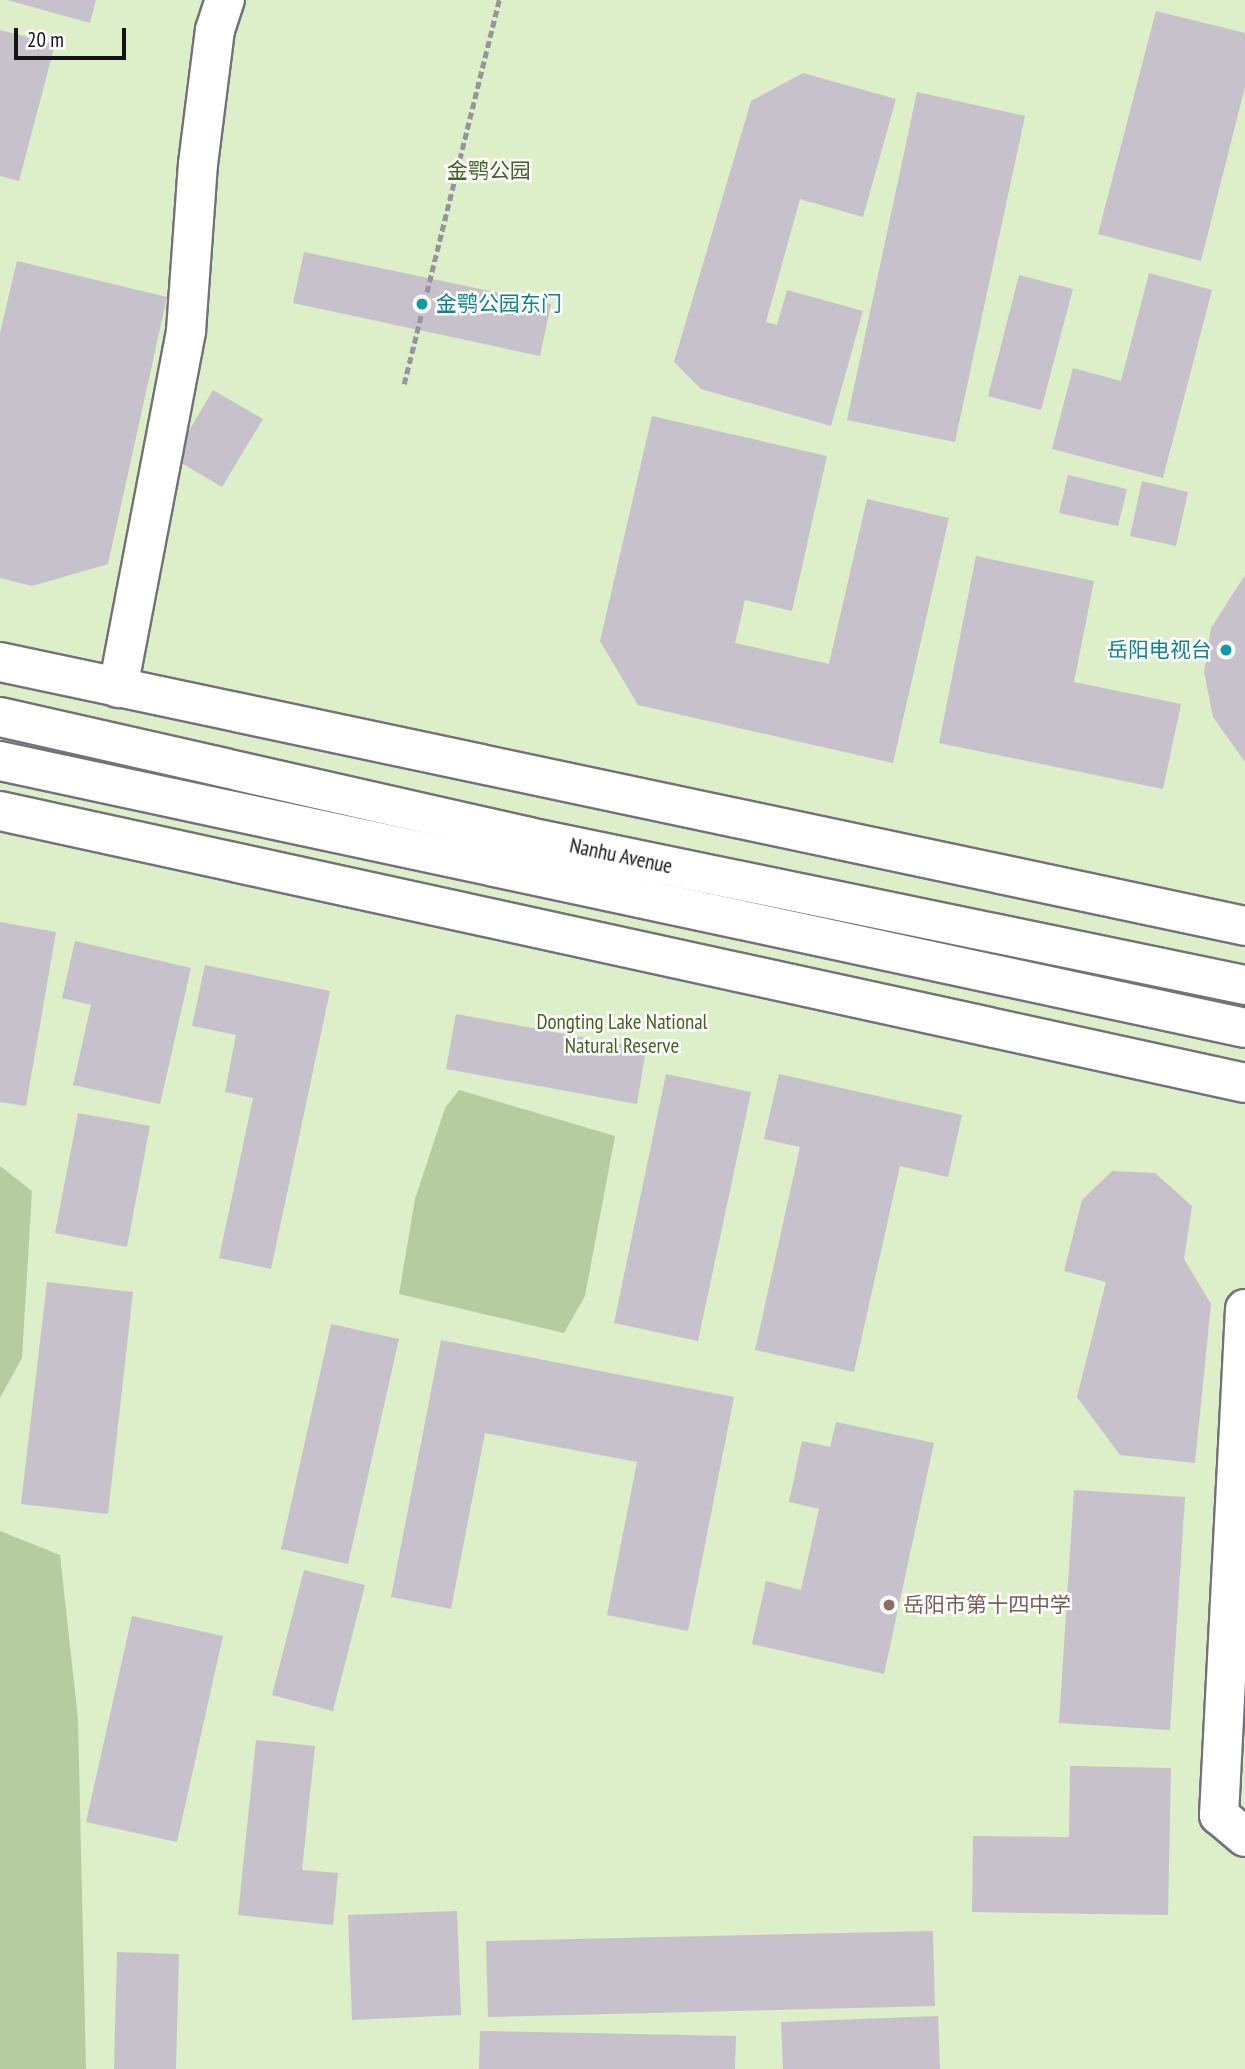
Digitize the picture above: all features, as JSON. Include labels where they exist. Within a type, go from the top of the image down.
[{"type":"main road","points":[[118,688],[186,331],[198,164],[215,30],[225,0]]},
{"type":"main road","points":[[0,662],[1245,926]]},
{"type":"main road","name":"Nanhu Avenue","points":[[0,717],[529,837],[1245,985]]},
{"type":"main road","name":"Nanhu Avenue","points":[[0,761],[1245,1028]]},
{"type":"main road","points":[[0,811],[1245,1083]]},
{"type":"main road","points":[[1245,1309],[1219,1815],[1245,1837]]},
{"type":"path","points":[[404,384],[499,0]]},
{"type":"green space","name":"Dongting Lake National Natural Reserve","points":[[0,0],[1245,0],[1245,2069],[0,2069]]},
{"type":"green space","points":[[459,1090],[615,1136],[585,1296],[564,1333],[399,1294],[415,1199],[445,1108]]},
{"type":"green space","points":[[0,1166],[32,1191],[22,1358],[0,1398]]},
{"type":"green space","points":[[0,1531],[60,1555],[78,1719],[86,2069],[0,2069]]},
{"type":"building","points":[[7,0],[96,0],[90,23]]},
{"type":"building","points":[[1156,11],[1245,33],[1245,87],[1201,261],[1098,234]]},
{"type":"building","points":[[0,30],[55,44],[19,181],[0,176]]},
{"type":"building","points":[[803,73],[896,99],[863,217],[800,199],[766,322],[777,325],[787,290],[863,311],[831,426],[701,389],[674,362],[751,101]]},
{"type":"building","points":[[917,92],[1025,116],[955,442],[847,420]]},
{"type":"building","name":"金鹗公园东门","points":[[304,252],[551,304],[540,356],[293,303]]},
{"type":"building","points":[[17,261],[167,297],[108,564],[32,586],[0,578],[0,333]]},
{"type":"building","points":[[1149,273],[1212,290],[1163,478],[1052,449],[1073,368],[1121,381]]},
{"type":"building","points":[[1019,275],[1073,289],[1041,410],[988,396]]},
{"type":"building","points":[[213,390],[263,419],[222,487],[173,458]]},
{"type":"building","points":[[652,416],[827,456],[792,611],[745,600],[735,643],[829,664],[867,499],[949,518],[893,763],[638,705],[600,641]]},
{"type":"building","points":[[1068,475],[1127,489],[1118,526],[1059,513]]},
{"type":"building","points":[[1142,481],[1188,492],[1176,546],[1130,536]]},
{"type":"building","points":[[976,556],[1094,581],[1074,682],[1181,704],[1163,789],[939,743]]},
{"type":"building","name":"岳阳电视台","points":[[1245,575],[1245,762],[1213,717],[1204,672],[1211,628]]},
{"type":"building","points":[[0,922],[56,932],[26,1106],[0,1102]]},
{"type":"building","points":[[75,941],[191,968],[160,1104],[73,1085],[91,1005],[62,998]]},
{"type":"building","points":[[205,965],[330,991],[271,1269],[219,1258],[253,1098],[225,1092],[236,1035],[192,1026]]},
{"type":"building","points":[[456,1014],[646,1049],[637,1104],[446,1069]]},
{"type":"building","points":[[666,1074],[751,1092],[698,1341],[614,1323]]},
{"type":"building","points":[[779,1074],[962,1115],[948,1177],[900,1166],[854,1372],[755,1350],[800,1147],[764,1139]]},
{"type":"building","points":[[78,1113],[150,1126],[127,1247],[55,1233]]},
{"type":"building","points":[[1112,1171],[1155,1173],[1192,1206],[1184,1259],[1211,1304],[1195,1463],[1120,1455],[1077,1397],[1106,1282],[1064,1271],[1082,1200]]},
{"type":"building","points":[[47,1282],[133,1292],[108,1514],[21,1504]]},
{"type":"building","points":[[331,1324],[399,1339],[348,1564],[281,1549]]},
{"type":"building","points":[[441,1340],[734,1397],[688,1631],[607,1615],[637,1462],[485,1433],[451,1609],[391,1597]]},
{"type":"building","points":[[836,1422],[934,1443],[884,1674],[752,1644],[766,1581],[801,1590],[819,1509],[789,1502],[802,1441],[830,1447]]},
{"type":"building","points":[[1074,1490],[1185,1497],[1170,1730],[1059,1723]]},
{"type":"building","points":[[304,1570],[365,1585],[333,1711],[272,1695]]},
{"type":"building","points":[[132,1616],[223,1636],[177,1842],[86,1822]]},
{"type":"building","points":[[256,1740],[315,1746],[302,1870],[338,1873],[333,1925],[238,1915]]},
{"type":"building","points":[[1070,1766],[1171,1768],[1168,1915],[972,1912],[973,1836],[1069,1837]]},
{"type":"building","points":[[457,1911],[461,2015],[352,2020],[348,1915]]},
{"type":"building","points":[[933,1931],[935,2006],[488,2017],[486,1941]]},
{"type":"building","points":[[117,1952],[179,1954],[176,2069],[114,2069]]},
{"type":"building","points":[[938,2016],[940,2069],[783,2069],[781,2022]]},
{"type":"building","points":[[480,2031],[736,2036],[735,2069],[479,2069]]},
{"type":"place","name":"金鹗公园东门","points":[[422,304]]},
{"type":"place","name":"岳阳电视台","points":[[1226,650]]},
{"type":"place","name":"岳阳市第十四中学","points":[[889,1605]]},
{"type":"park label","name":"金鹗公园","points":[[489,171]]}]
